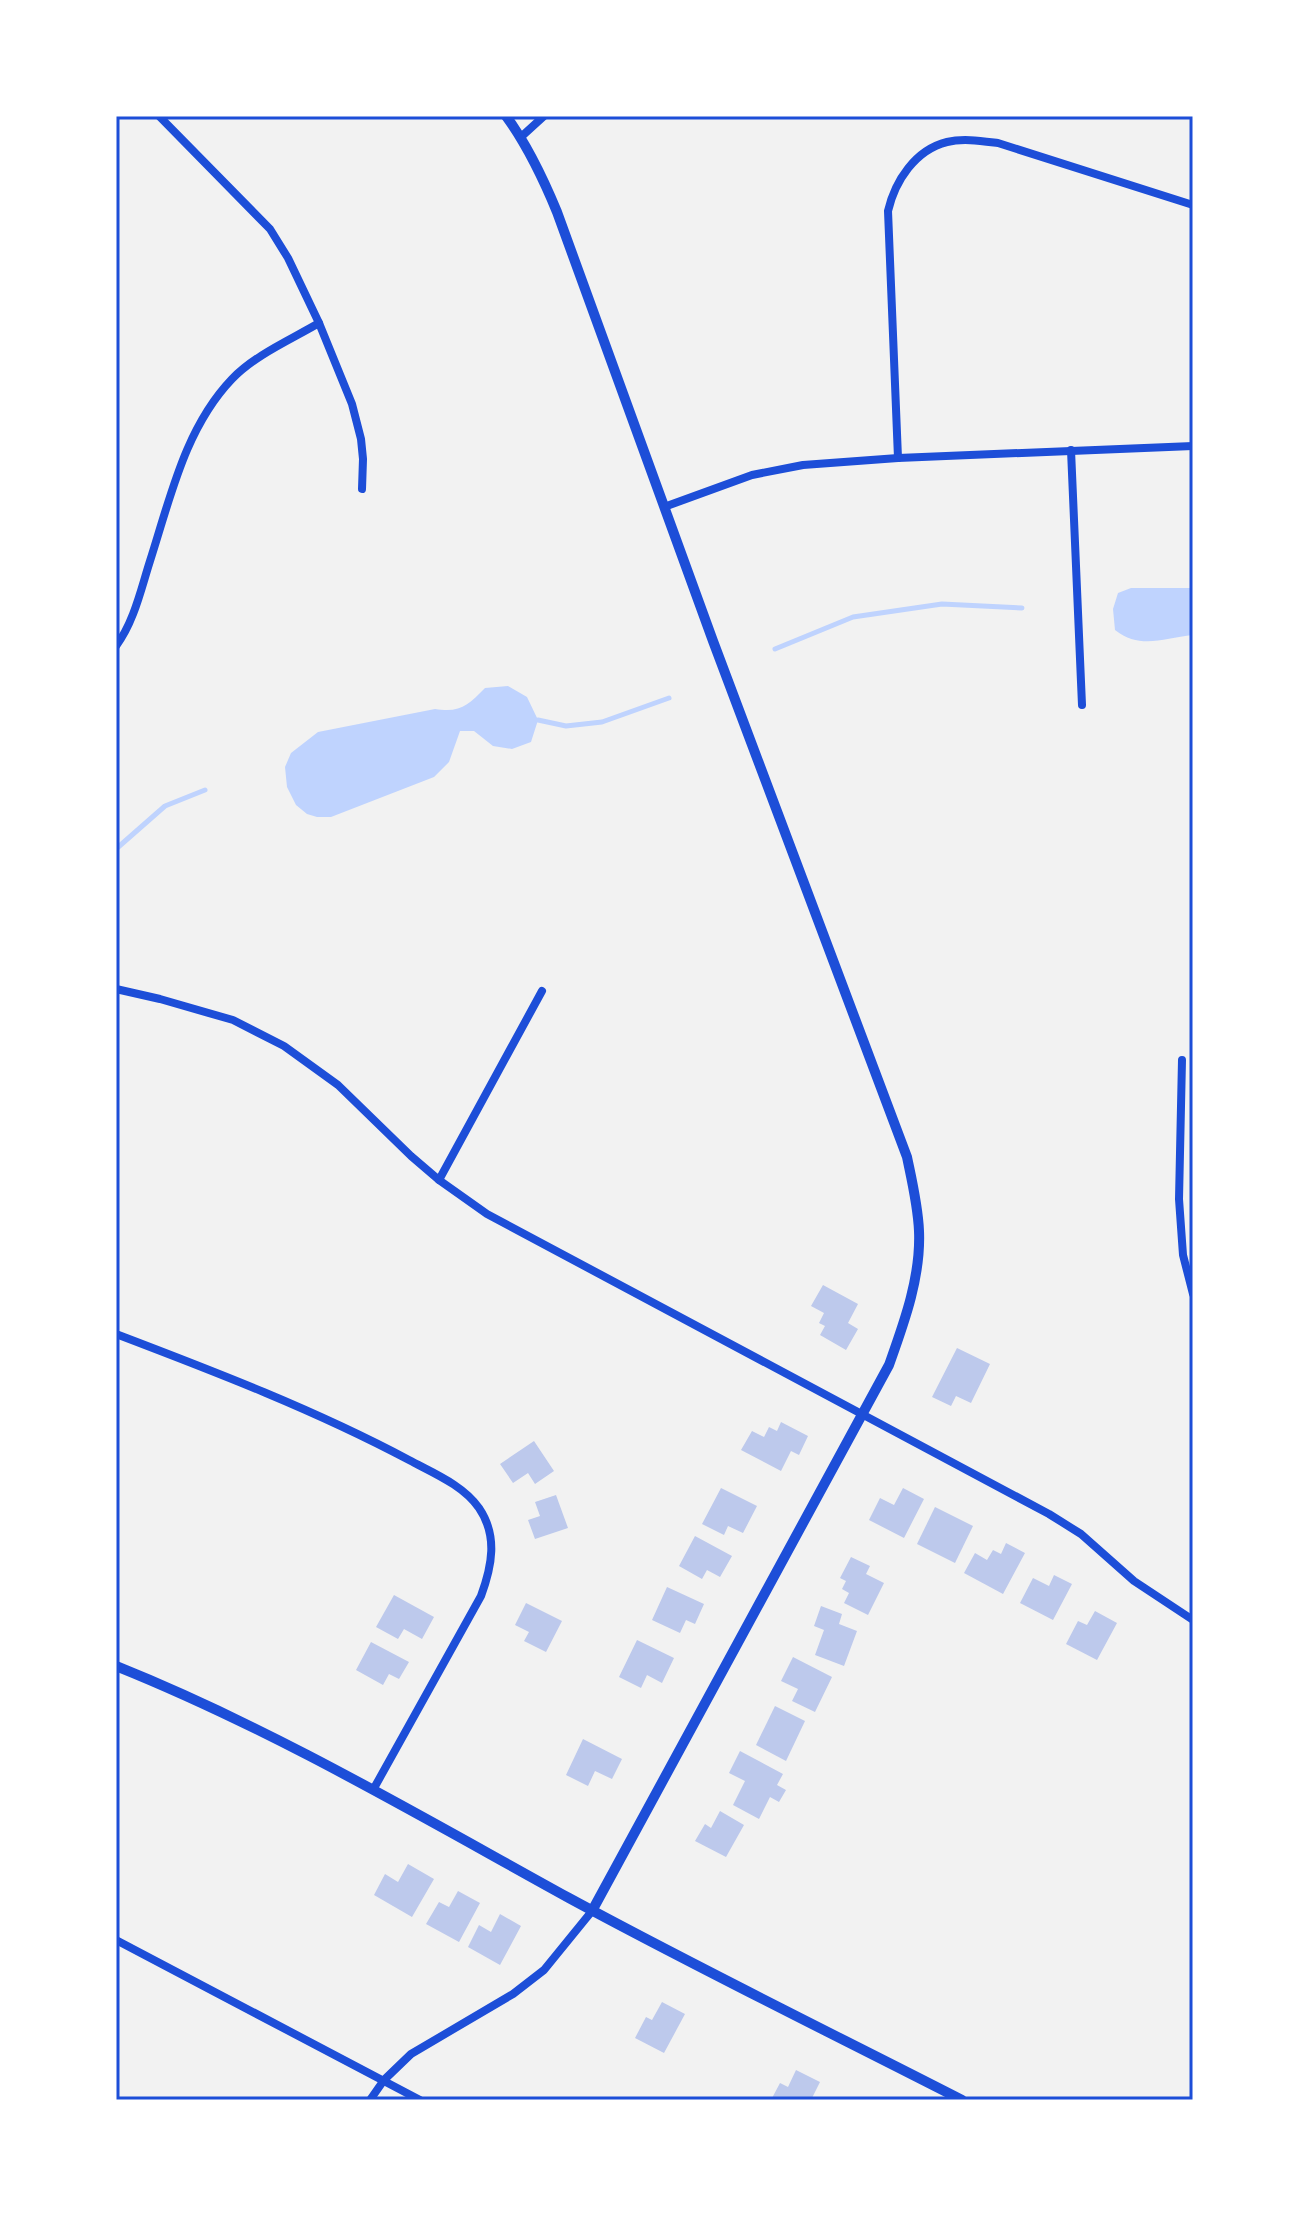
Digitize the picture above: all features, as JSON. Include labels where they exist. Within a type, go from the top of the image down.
[{"type":"street","points":[[159,116],[270,229],[288,258],[352,404],[361,439],[362,489]]},
{"type":"street","points":[[370,2100],[384,2080],[411,2054],[525,1986],[553,1960],[592,1911],[889,1365],[901,1333],[916,1267],[918,1223],[907,1157],[557,212],[543,178],[506,116]]},
{"type":"street","points":[[521,137],[544,116]]},
{"type":"street","points":[[898,458],[888,211],[893,192],[914,161],[931,148],[948,141],[998,143],[1193,205]]},
{"type":"street","points":[[116,646],[131,619],[185,455],[217,398],[233,378],[259,358],[319,323]]},
{"type":"street","points":[[664,507],[723,484],[803,465],[1193,446]]},
{"type":"street","points":[[1071,450],[1082,705]]},
{"type":"street","points":[[116,989],[233,1020],[284,1046],[338,1085],[439,1180],[487,1214],[1049,1514],[1081,1534],[1134,1581],[1193,1620]]},
{"type":"street","points":[[439,1180],[542,991]]},
{"type":"street","points":[[1182,1060],[1179,1199],[1183,1255],[1193,1294]]},
{"type":"street","points":[[116,1334],[276,1396],[382,1446],[449,1482],[481,1511],[490,1532],[492,1557],[481,1596],[373,1790]]},
{"type":"street","points":[[116,1666],[233,1718],[373,1790],[592,1911],[962,2100]]},
{"type":"street","points":[[116,1940],[420,2100]]},
{"type":"water","points":[[1131,588],[1193,588],[1193,635],[1143,641],[1115,630],[1113,609],[1118,593]]},
{"type":"water","points":[[508,686],[527,697],[538,720],[531,742],[512,749],[493,746],[474,731],[460,731],[449,762],[434,777],[331,817],[307,814],[296,805],[287,787],[285,767],[291,753],[318,732],[435,709],[458,709],[485,688]]},
{"type":"building","points":[[823,1285],[858,1304],[848,1323],[858,1329],[846,1350],[820,1335],[825,1326],[819,1323],[824,1313],[811,1306]]},
{"type":"building","points":[[957,1348],[990,1364],[971,1403],[956,1396],[951,1406],[932,1397]]},
{"type":"building","points":[[781,1422],[808,1436],[799,1455],[791,1451],[781,1471],[741,1450],[752,1431],[764,1437],[769,1427],[777,1431]]},
{"type":"building","points":[[534,1441],[554,1471],[535,1484],[528,1473],[513,1483],[500,1464]]},
{"type":"building","points":[[721,1488],[757,1506],[743,1533],[728,1526],[724,1535],[702,1524]]},
{"type":"building","points":[[903,1488],[924,1499],[904,1538],[869,1520],[880,1498],[894,1505]]},
{"type":"building","points":[[556,1495],[568,1528],[535,1539],[528,1520],[540,1516],[535,1502]]},
{"type":"building","points":[[935,1507],[973,1526],[955,1563],[917,1544]]},
{"type":"building","points":[[695,1536],[732,1556],[720,1577],[707,1570],[702,1579],[679,1566]]},
{"type":"building","points":[[1006,1543],[1025,1553],[1003,1594],[964,1573],[975,1553],[987,1560],[993,1550],[1001,1554]]},
{"type":"building","points":[[851,1557],[870,1566],[866,1574],[884,1583],[868,1615],[844,1603],[849,1593],[842,1589],[846,1581],[840,1578]]},
{"type":"building","points":[[1054,1575],[1072,1584],[1053,1620],[1020,1603],[1033,1578],[1049,1586]]},
{"type":"building","points":[[667,1587],[704,1604],[695,1624],[686,1620],[680,1633],[652,1620]]},
{"type":"building","points":[[394,1595],[434,1617],[422,1639],[404,1629],[398,1639],[376,1627]]},
{"type":"building","points":[[526,1603],[562,1621],[546,1652],[524,1641],[529,1632],[515,1625]]},
{"type":"building","points":[[821,1606],[842,1614],[839,1624],[857,1631],[844,1666],[815,1655],[824,1630],[814,1626]]},
{"type":"building","points":[[1095,1611],[1117,1623],[1097,1660],[1066,1644],[1078,1621],[1087,1625]]},
{"type":"building","points":[[637,1640],[674,1658],[662,1683],[647,1675],[641,1688],[619,1677]]},
{"type":"building","points":[[371,1642],[409,1662],[399,1679],[389,1674],[383,1685],[356,1670]]},
{"type":"building","points":[[793,1657],[832,1677],[815,1712],[792,1701],[798,1689],[781,1681]]},
{"type":"building","points":[[775,1706],[805,1721],[786,1761],[756,1745]]},
{"type":"building","points":[[583,1739],[622,1759],[612,1779],[595,1771],[588,1786],[566,1775]]},
{"type":"building","points":[[740,1751],[783,1774],[777,1785],[786,1790],[779,1802],[770,1797],[759,1819],[733,1805],[745,1781],[729,1773]]},
{"type":"building","points":[[720,1811],[744,1825],[726,1857],[695,1841],[705,1824],[711,1828]]},
{"type":"building","points":[[408,1864],[434,1879],[412,1917],[374,1895],[385,1874],[398,1882]]},
{"type":"building","points":[[458,1891],[480,1903],[459,1942],[426,1924],[439,1902],[449,1907]]},
{"type":"building","points":[[500,1914],[521,1926],[500,1965],[468,1947],[479,1925],[491,1932]]},
{"type":"building","points":[[662,2002],[685,2014],[664,2053],[635,2038],[646,2017],[652,2020]]},
{"type":"building","points":[[796,2070],[820,2082],[811,2100],[771,2100],[780,2083],[788,2087]]},
{"type":"waterway","points":[[775,649],[853,617],[942,604],[1022,608]]},
{"type":"waterway","points":[[538,720],[566,726],[602,722],[669,698]]},
{"type":"waterway","points":[[116,849],[165,806],[205,790]]}]
